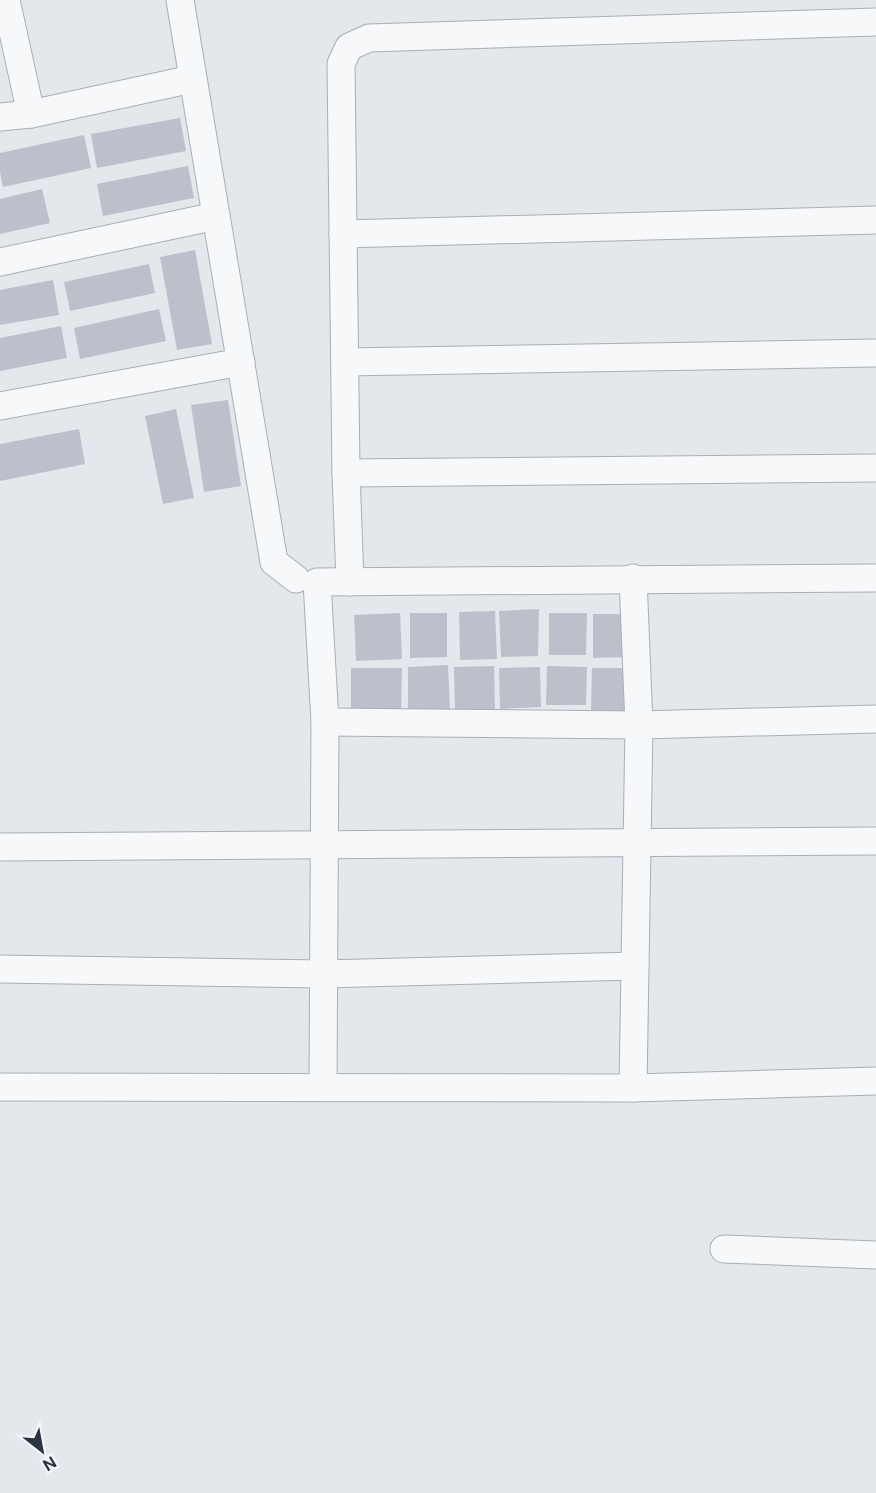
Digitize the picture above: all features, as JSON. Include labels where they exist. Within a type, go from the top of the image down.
[{"type":"street","points":[[6,0],[31,114]]},
{"type":"street","points":[[180,0],[274,562],[296,579]]},
{"type":"street","points":[[350,582],[346,473],[341,64],[349,47],[369,38],[876,22]]},
{"type":"street","points":[[0,117],[31,114],[192,79]]},
{"type":"street","points":[[0,262],[216,216]]},
{"type":"street","points":[[343,234],[876,220]]},
{"type":"street","points":[[345,362],[876,353]]},
{"type":"street","points":[[0,406],[241,362]]},
{"type":"street","points":[[346,473],[876,468]]},
{"type":"street","points":[[633,578],[639,725],[633,1088]]},
{"type":"street","points":[[323,1086],[325,722],[317,582],[876,578]]},
{"type":"street","points":[[325,722],[639,725],[876,719]]},
{"type":"street","points":[[0,847],[876,841]]},
{"type":"street","points":[[0,969],[323,974],[635,966]]},
{"type":"street","points":[[0,1087],[633,1088],[876,1082]]},
{"type":"street","points":[[724,1249],[876,1255]]},
{"type":"building","points":[[180,118],[186,151],[97,168],[91,134]]},
{"type":"building","points":[[84,135],[91,168],[3,187],[0,153]]},
{"type":"building","points":[[188,166],[194,198],[103,216],[97,184]]},
{"type":"building","points":[[42,189],[50,223],[0,234],[0,199]]},
{"type":"building","points":[[195,250],[212,344],[177,350],[160,257]]},
{"type":"building","points":[[149,264],[155,293],[70,311],[64,282]]},
{"type":"building","points":[[53,280],[59,315],[0,325],[0,290]]},
{"type":"building","points":[[159,309],[166,341],[80,359],[74,328]]},
{"type":"building","points":[[61,326],[67,358],[0,371],[0,338]]},
{"type":"building","points":[[228,400],[241,486],[204,492],[191,405]]},
{"type":"building","points":[[176,409],[194,498],[163,504],[145,416]]},
{"type":"building","points":[[79,429],[85,464],[0,481],[0,444]]},
{"type":"building","points":[[539,609],[538,656],[501,657],[499,611]]},
{"type":"building","points":[[495,611],[497,659],[460,660],[459,612]]},
{"type":"building","points":[[400,613],[402,659],[356,661],[354,615]]},
{"type":"building","points":[[410,613],[447,613],[447,657],[410,658]]},
{"type":"building","points":[[549,613],[587,613],[586,655],[549,655]]},
{"type":"building","points":[[593,614],[631,614],[631,657],[593,658]]},
{"type":"building","points":[[448,665],[450,711],[408,712],[408,667]]},
{"type":"building","points":[[494,666],[495,711],[455,711],[454,667]]},
{"type":"building","points":[[547,666],[587,667],[586,705],[546,705]]},
{"type":"building","points":[[540,667],[541,707],[500,709],[499,668]]},
{"type":"building","points":[[351,668],[402,668],[401,713],[351,712]]},
{"type":"building","points":[[592,668],[631,668],[631,712],[591,712]]}]
